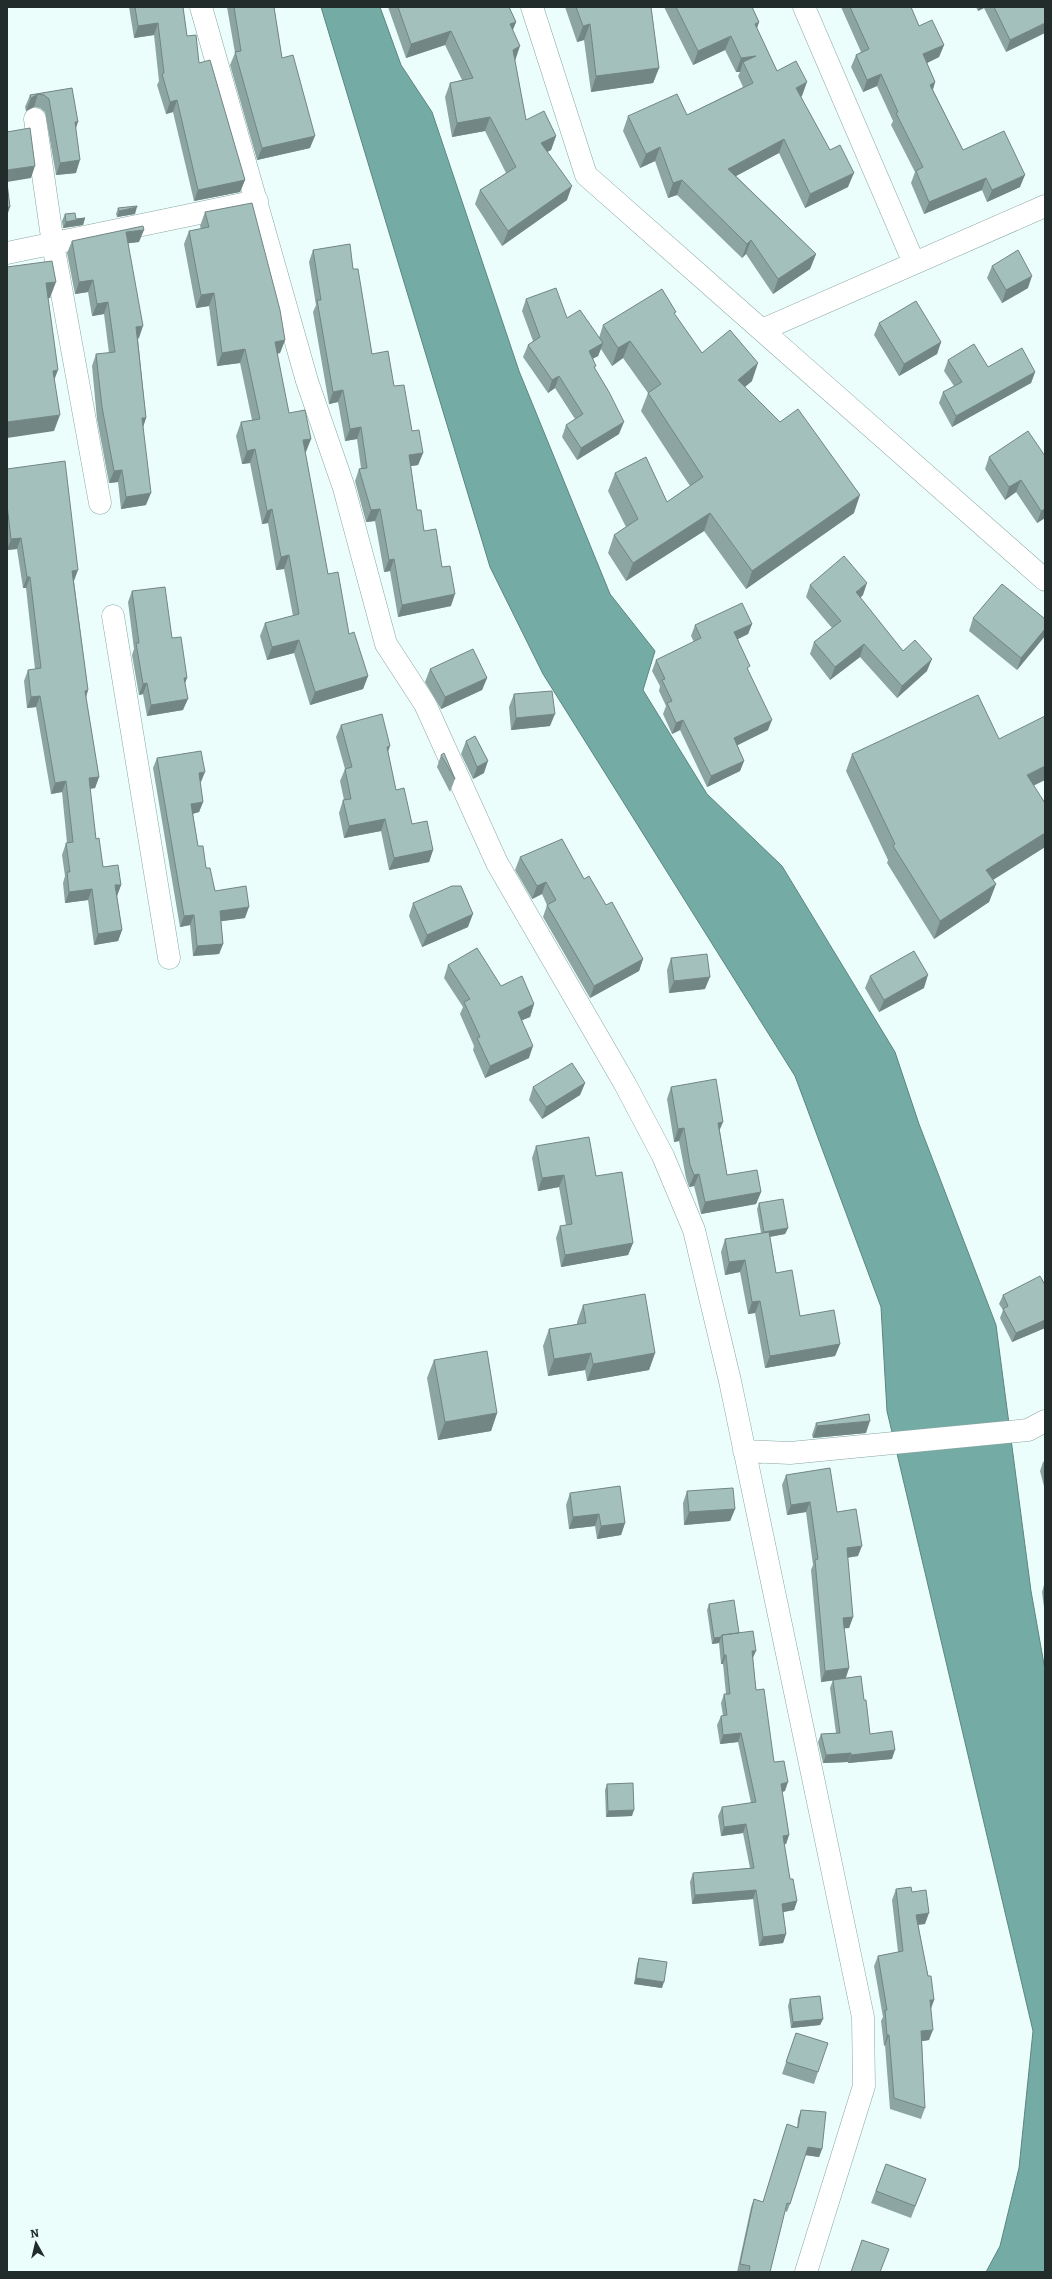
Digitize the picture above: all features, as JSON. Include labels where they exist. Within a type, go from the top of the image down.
[{"type":"street","points":[[201,7],[307,381],[344,488],[386,644],[425,704],[496,863],[625,1084],[663,1156],[694,1230],[744,1451],[863,2017],[864,2086],[806,2272]]},
{"type":"street","points":[[532,7],[586,176],[1045,580]]},
{"type":"street","points":[[804,7],[914,263]]},
{"type":"street","points":[[34,119],[53,244],[100,503]]},
{"type":"street","points":[[7,253],[257,201]]},
{"type":"street","points":[[762,330],[1045,206]]},
{"type":"street","points":[[113,616],[169,958]]},
{"type":"street","points":[[744,1451],[790,1453],[1036,1426]]},
{"type":"water","points":[[321,7],[380,7],[401,65],[432,112],[519,371],[610,594],[655,651],[643,690],[707,794],[782,866],[895,1052],[919,1124],[996,1325],[1031,1591],[1045,1670],[1045,2272],[986,2272],[1000,2246],[1019,2168],[1033,2031],[887,1411],[881,1307],[795,1076],[543,674],[490,567]]},
{"type":"building","points":[[135,7],[183,7],[187,36],[196,35],[199,63],[210,60],[245,180],[198,190],[177,100],[170,102],[162,74],[164,73],[158,23],[138,26]]},
{"type":"building","points":[[234,7],[274,7],[282,58],[293,55],[315,136],[262,148],[235,52],[241,51]]},
{"type":"building","points":[[398,7],[509,7],[516,22],[510,24],[520,46],[513,50],[526,120],[544,111],[556,136],[541,143],[572,186],[508,231],[480,190],[516,167],[490,117],[457,123],[450,83],[473,78],[451,31],[411,44]]},
{"type":"building","points":[[576,7],[651,7],[659,68],[596,76],[590,24],[583,26]]},
{"type":"building","points":[[676,7],[752,7],[759,22],[755,24],[777,71],[796,61],[807,82],[796,88],[830,150],[840,145],[854,173],[810,194],[784,139],[728,169],[816,254],[778,279],[751,240],[747,244],[682,180],[673,183],[660,147],[646,154],[628,116],[677,94],[687,115],[753,83],[743,62],[756,56],[741,58],[731,36],[698,51]]},
{"type":"building","points":[[850,7],[911,7],[919,26],[932,20],[944,45],[923,54],[935,82],[930,85],[963,150],[1004,131],[1025,175],[992,190],[986,178],[929,202],[916,171],[923,167],[896,113],[898,112],[881,74],[867,80],[856,55],[869,49]]},
{"type":"building","points":[[994,7],[1045,7],[1045,23],[1010,40]]},
{"type":"building","points":[[72,88],[78,122],[75,122],[80,160],[60,163],[49,99],[44,95],[38,94],[31,98],[30,95]]},
{"type":"building","points":[[30,128],[35,166],[7,170],[7,132]]},
{"type":"building","points":[[7,183],[10,207],[7,207]]},
{"type":"building","points":[[252,203],[280,310],[285,340],[275,342],[289,413],[305,410],[311,439],[303,440],[328,574],[338,572],[349,634],[354,632],[368,676],[315,692],[299,640],[272,647],[265,623],[299,614],[289,555],[281,557],[272,509],[267,511],[255,449],[247,451],[241,422],[260,419],[245,349],[222,353],[214,293],[201,295],[189,231],[209,227],[205,212]]},
{"type":"building","points":[[137,206],[119,211],[118,208]]},
{"type":"building","points":[[75,213],[76,219],[85,218],[66,222],[65,214]]},
{"type":"building","points":[[143,226],[144,230],[126,232],[143,326],[136,327],[146,418],[142,418],[151,493],[126,497],[122,470],[114,471],[102,407],[96,354],[115,352],[108,302],[97,304],[93,280],[79,282],[72,241]]},
{"type":"building","points":[[350,244],[353,269],[358,269],[372,354],[388,351],[394,386],[404,385],[412,431],[419,430],[423,453],[409,455],[417,510],[421,510],[424,531],[436,529],[442,567],[450,566],[455,594],[402,605],[394,559],[389,560],[380,509],[371,510],[359,469],[367,468],[361,427],[350,429],[343,390],[333,392],[317,300],[321,300],[313,250]]},
{"type":"building","points":[[1018,250],[1032,276],[1006,290],[992,266]]},
{"type":"building","points":[[52,261],[56,282],[46,283],[58,370],[53,371],[60,415],[7,422],[7,267]]},
{"type":"building","points":[[556,288],[567,318],[580,310],[603,343],[589,351],[596,366],[594,367],[624,422],[581,448],[566,425],[583,414],[559,376],[552,380],[528,345],[540,337],[526,299]]},
{"type":"building","points":[[662,289],[676,312],[674,313],[702,353],[730,330],[758,363],[738,380],[780,422],[798,409],[860,495],[752,571],[710,513],[633,563],[614,535],[638,519],[615,473],[646,457],[667,502],[703,477],[648,393],[661,384],[630,341],[618,348],[603,325]]},
{"type":"building","points":[[916,301],[941,342],[904,364],[879,323]]},
{"type":"building","points":[[974,344],[988,367],[1022,348],[1035,372],[956,416],[943,392],[962,382],[948,360]]},
{"type":"building","points":[[1028,431],[1045,456],[1045,509],[1041,511],[1021,480],[1009,487],[989,457]]},
{"type":"building","points":[[65,461],[78,570],[72,571],[88,690],[85,691],[99,777],[89,778],[96,839],[99,838],[103,867],[118,865],[121,885],[115,885],[122,930],[98,934],[92,889],[69,892],[67,872],[70,872],[66,843],[73,842],[66,781],[55,783],[40,696],[31,697],[28,670],[41,668],[30,577],[27,577],[21,538],[11,539],[7,505],[7,469]]},
{"type":"building","points":[[844,556],[867,583],[856,592],[903,651],[915,640],[932,659],[902,686],[864,644],[835,667],[814,642],[841,621],[810,585]]},
{"type":"building","points":[[1002,584],[1045,619],[1045,629],[1021,658],[973,618]]},
{"type":"building","points":[[165,587],[172,638],[181,637],[187,678],[184,678],[188,699],[151,705],[147,683],[143,684],[136,643],[139,643],[132,591]]},
{"type":"building","points":[[742,603],[752,624],[734,632],[750,666],[747,668],[772,720],[734,738],[744,761],[711,776],[683,720],[676,723],[667,703],[672,701],[662,680],[665,679],[656,660],[701,638],[695,625]]},
{"type":"building","points":[[473,649],[487,678],[445,697],[430,669]]},
{"type":"building","points":[[552,691],[555,714],[516,718],[514,694]]},
{"type":"building","points":[[978,695],[999,739],[1045,716],[1045,766],[1027,775],[1045,803],[1045,833],[986,870],[996,884],[940,921],[893,846],[895,844],[852,754]]},
{"type":"building","points":[[382,714],[390,746],[387,747],[396,790],[404,788],[412,824],[427,821],[433,850],[394,858],[385,819],[349,826],[343,800],[351,799],[345,769],[352,767],[341,725]]},
{"type":"building","points":[[475,736],[488,761],[477,767],[466,741]]},
{"type":"building","points":[[201,751],[205,772],[199,773],[203,802],[191,804],[198,846],[203,846],[206,868],[210,868],[215,891],[246,886],[249,907],[220,911],[223,944],[197,946],[194,915],[184,916],[157,758]]},
{"type":"building","points":[[444,753],[455,779],[441,755]]},
{"type":"building","points":[[562,839],[584,879],[589,876],[606,905],[612,902],[643,959],[594,986],[547,905],[556,900],[546,882],[537,886],[520,857]]},
{"type":"building","points":[[452,886],[461,886],[473,914],[427,935],[413,903]]},
{"type":"building","points":[[477,948],[501,986],[522,976],[534,1004],[518,1012],[533,1046],[490,1066],[477,1038],[480,1037],[464,1002],[470,999],[448,965]]},
{"type":"building","points":[[914,951],[928,975],[884,1000],[870,976]]},
{"type":"building","points":[[707,954],[710,977],[674,981],[671,958]]},
{"type":"building","points":[[572,1063],[585,1083],[546,1107],[533,1087]]},
{"type":"building","points":[[716,1079],[723,1122],[718,1123],[727,1175],[757,1170],[761,1192],[705,1202],[699,1174],[694,1175],[690,1165],[684,1128],[678,1129],[671,1087]]},
{"type":"building","points":[[589,1137],[596,1176],[622,1172],[633,1243],[565,1255],[560,1226],[572,1224],[564,1175],[542,1178],[536,1146]]},
{"type":"building","points":[[783,1199],[788,1228],[764,1232],[759,1203]]},
{"type":"building","points":[[769,1232],[776,1273],[792,1270],[800,1316],[834,1310],[840,1344],[770,1356],[760,1301],[752,1302],[745,1260],[729,1262],[725,1239]]},
{"type":"building","points":[[1040,1276],[1045,1285],[1045,1320],[1016,1333],[1003,1309],[1008,1306],[1003,1295]]},
{"type":"building","points":[[645,1294],[655,1353],[593,1364],[591,1353],[554,1359],[549,1329],[586,1323],[583,1305]]},
{"type":"building","points":[[487,1351],[497,1413],[445,1422],[434,1360]]},
{"type":"building","points":[[869,1414],[870,1421],[817,1426],[816,1423]]},
{"type":"building","points":[[830,1468],[837,1512],[856,1509],[862,1546],[847,1548],[853,1617],[843,1618],[849,1668],[825,1671],[815,1560],[818,1559],[810,1502],[791,1505],[786,1475]]},
{"type":"building","points":[[620,1486],[625,1523],[601,1526],[599,1514],[573,1517],[570,1493]]},
{"type":"building","points":[[733,1488],[735,1509],[689,1512],[687,1491]]},
{"type":"building","points":[[734,1600],[739,1633],[722,1635],[721,1637],[714,1638],[709,1604]]},
{"type":"building","points":[[753,1631],[756,1651],[752,1651],[756,1690],[764,1689],[774,1762],[784,1761],[788,1782],[781,1784],[789,1835],[783,1836],[790,1879],[793,1879],[797,1901],[782,1904],[786,1934],[763,1937],[756,1890],[695,1895],[693,1873],[754,1868],[746,1824],[724,1827],[722,1807],[756,1802],[741,1733],[723,1735],[721,1716],[727,1715],[724,1694],[730,1694],[726,1655],[724,1655],[722,1635]]},
{"type":"building","points":[[861,1676],[864,1700],[866,1700],[870,1734],[892,1731],[895,1750],[851,1755],[851,1753],[826,1755],[821,1734],[840,1733],[833,1680]]},
{"type":"building","points":[[633,1783],[634,1810],[608,1811],[607,1784]]},
{"type":"building","points":[[911,1887],[912,1892],[926,1890],[929,1913],[916,1915],[928,1976],[931,1976],[934,2000],[930,2000],[933,2030],[921,2031],[925,2108],[894,2098],[889,2035],[887,2035],[885,2010],[887,2010],[878,1956],[903,1951],[896,1889]]},
{"type":"building","points":[[639,1958],[667,1962],[664,1982],[636,1978]]},
{"type":"building","points":[[820,1996],[823,2019],[793,2022],[790,1999]]},
{"type":"building","points":[[796,2033],[828,2043],[818,2072],[786,2062]]},
{"type":"building","points":[[801,2110],[826,2112],[822,2149],[808,2147],[790,2204],[787,2203],[770,2272],[749,2272],[750,2266],[740,2264],[754,2199],[763,2202],[787,2124],[798,2128]]},
{"type":"building","points":[[886,2164],[926,2179],[915,2206],[876,2191]]},
{"type":"building","points":[[862,2240],[889,2249],[880,2272],[851,2272]]}]
